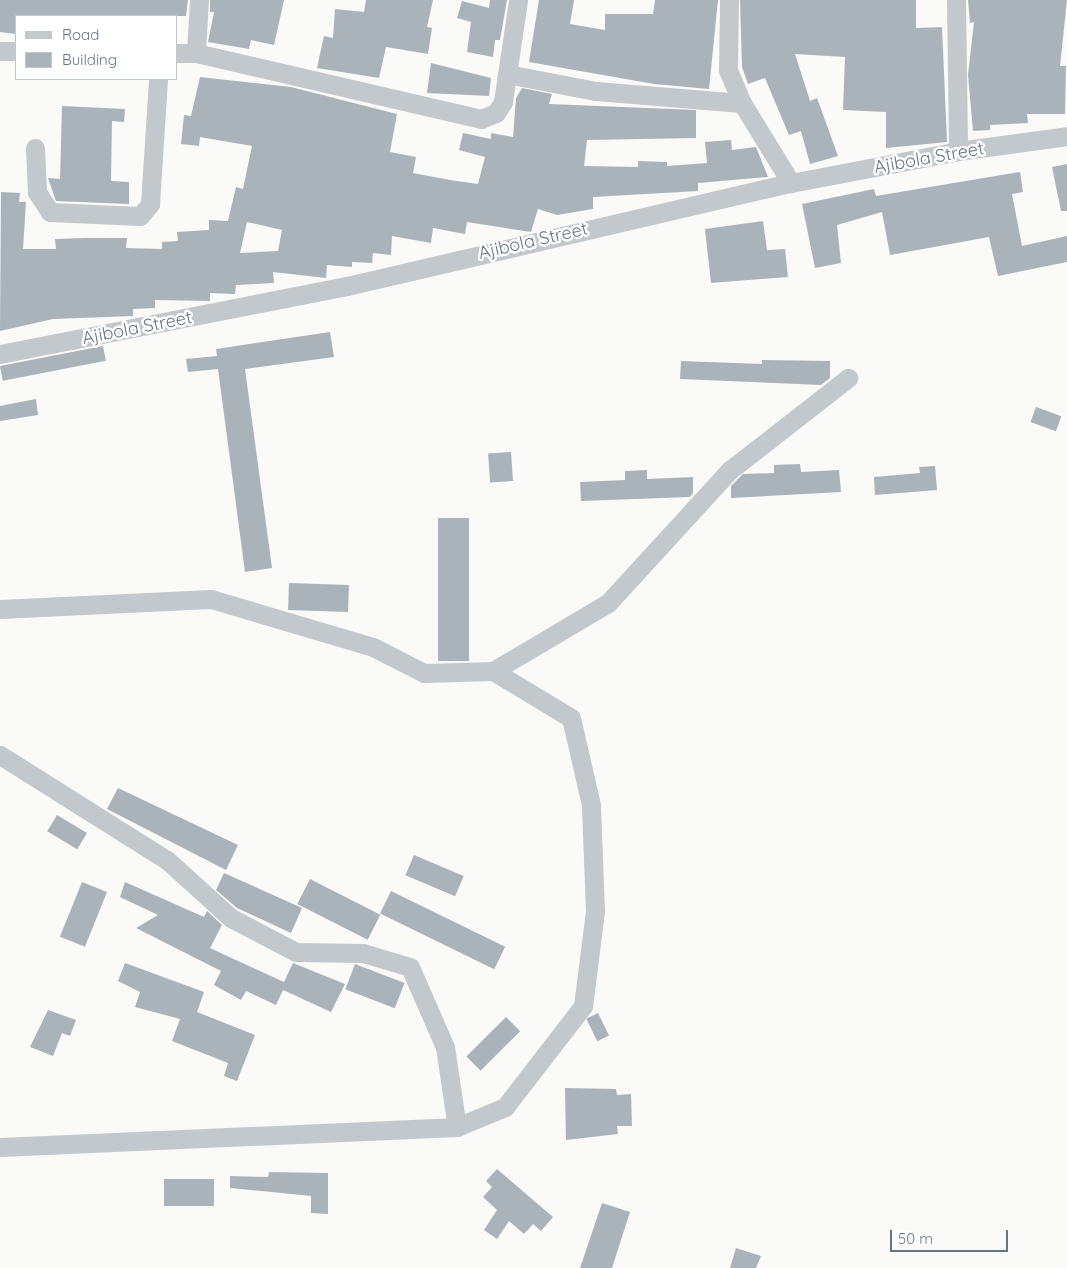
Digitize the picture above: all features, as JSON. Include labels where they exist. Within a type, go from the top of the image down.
[{"type":"street","points":[[196,53],[199,0]]},
{"type":"street","points":[[178,53],[196,53],[481,118],[496,113],[503,102],[518,0]]},
{"type":"street","points":[[729,0],[728,70],[742,103],[791,183]]},
{"type":"street","points":[[956,0],[958,151]]},
{"type":"street","points":[[0,51],[15,51]]},
{"type":"street","points":[[507,74],[596,91],[742,103]]},
{"type":"street","points":[[34,148],[37,192],[50,212],[140,216],[150,204],[158,80]]},
{"type":"street","name":"Ajibola Street","points":[[0,354],[348,286],[791,183],[958,151],[1067,136]]},
{"type":"street","points":[[0,609],[211,599],[374,647],[424,673],[493,672],[608,603],[730,470],[848,378]]},
{"type":"street","points":[[0,1147],[457,1127],[505,1107],[583,1006],[595,911],[591,805],[571,718],[493,672]]},
{"type":"street","points":[[0,755],[167,860],[231,918],[296,952],[363,953],[410,967],[446,1048],[457,1127]]},
{"type":"building","points":[[0,0],[188,0],[186,16],[15,15],[15,34],[0,32]]},
{"type":"building","points":[[210,0],[284,0],[274,45],[251,40],[249,49],[208,42],[214,12],[210,12]]},
{"type":"building","points":[[366,0],[433,0],[427,27],[432,28],[428,54],[386,47],[379,78],[317,68],[324,36],[333,38],[335,9],[364,12]]},
{"type":"building","points":[[490,0],[507,0],[500,40],[495,40],[493,57],[467,52],[471,22],[457,18],[462,1],[489,8]]},
{"type":"building","points":[[539,0],[574,0],[570,24],[605,30],[605,14],[653,14],[655,0],[718,0],[709,89],[654,84],[529,62]]},
{"type":"building","points":[[740,0],[916,0],[916,28],[942,27],[947,142],[886,148],[886,112],[843,110],[845,57],[795,54],[810,101],[817,98],[838,156],[810,164],[801,131],[789,135],[765,78],[748,84],[742,67]]},
{"type":"building","points":[[968,0],[1067,0],[1060,66],[1066,66],[1065,114],[1027,114],[1028,123],[990,125],[990,130],[973,131],[968,75],[974,22],[970,23]]},
{"type":"building","points":[[431,63],[491,78],[489,96],[427,93]]},
{"type":"building","points":[[200,77],[291,87],[397,114],[390,152],[416,157],[413,173],[478,184],[485,157],[459,150],[463,133],[491,139],[491,133],[513,137],[516,98],[522,88],[552,94],[549,104],[696,110],[696,138],[587,140],[584,166],[638,167],[638,161],[667,162],[667,166],[707,163],[705,142],[731,140],[732,150],[756,147],[768,177],[698,183],[698,191],[593,197],[593,209],[557,215],[538,209],[531,232],[467,222],[465,234],[433,228],[431,243],[392,236],[391,255],[373,253],[372,263],[352,262],[352,267],[327,265],[326,278],[273,272],[274,283],[236,285],[235,294],[210,293],[210,301],[155,300],[155,308],[133,309],[133,316],[53,319],[0,331],[1,192],[20,193],[19,202],[26,202],[23,249],[56,249],[55,239],[127,238],[126,248],[162,249],[162,242],[178,241],[177,232],[209,230],[209,220],[228,221],[236,187],[243,189],[252,146],[200,137],[199,146],[181,144],[184,115],[191,116]],"holes":[[[247,222],[282,230],[278,251],[240,253]]]},
{"type":"building","points":[[62,106],[125,109],[124,122],[112,121],[111,181],[129,182],[129,204],[56,201],[48,178],[60,179]]},
{"type":"building","points":[[1067,164],[1067,211],[1061,211],[1052,167]]},
{"type":"building","points":[[1020,172],[1023,192],[1012,194],[1022,246],[1067,236],[1067,262],[998,276],[989,237],[890,255],[882,212],[837,225],[841,263],[815,268],[802,204],[874,189],[876,196]]},
{"type":"building","points":[[763,221],[767,250],[785,249],[788,277],[711,283],[705,229]]},
{"type":"building","points":[[330,332],[334,357],[245,369],[272,568],[245,572],[218,369],[188,372],[186,359],[217,356],[216,349]]},
{"type":"building","points":[[103,346],[106,361],[3,381],[0,366]]},
{"type":"building","points":[[762,360],[830,361],[830,378],[821,385],[680,379],[681,361],[762,364]]},
{"type":"building","points":[[36,399],[38,415],[0,421],[0,406]]},
{"type":"building","points":[[1036,407],[1061,416],[1056,431],[1031,422]]},
{"type":"building","points":[[511,452],[513,481],[490,483],[488,454]]},
{"type":"building","points":[[800,464],[801,472],[839,470],[841,492],[731,498],[731,486],[743,474],[774,473],[774,465]]},
{"type":"building","points":[[935,466],[937,490],[875,495],[874,477],[920,473],[919,467]]},
{"type":"building","points":[[647,470],[647,479],[693,477],[693,493],[690,497],[581,501],[580,482],[625,480],[625,471]]},
{"type":"building","points":[[438,518],[469,518],[469,661],[438,661]]},
{"type":"building","points":[[289,583],[349,585],[348,612],[288,610]]},
{"type":"building","points":[[118,788],[238,845],[226,870],[107,809]]},
{"type":"building","points":[[57,815],[87,833],[77,849],[47,831]]},
{"type":"building","points":[[414,855],[464,876],[455,896],[405,875]]},
{"type":"building","points":[[224,873],[302,908],[291,933],[237,908],[216,890]]},
{"type":"building","points":[[310,879],[380,915],[368,940],[297,904]]},
{"type":"building","points":[[82,882],[107,892],[85,947],[60,937]]},
{"type":"building","points":[[125,882],[204,917],[207,911],[222,925],[210,948],[284,982],[293,963],[345,984],[331,1012],[283,990],[276,1005],[246,991],[241,1000],[214,985],[221,971],[136,928],[158,915],[120,897]]},
{"type":"building","points":[[391,891],[505,947],[494,969],[380,913]]},
{"type":"building","points":[[125,963],[204,992],[197,1012],[255,1035],[237,1081],[224,1076],[228,1063],[172,1041],[180,1019],[135,1007],[140,992],[118,981]]},
{"type":"building","points":[[355,964],[404,983],[395,1008],[345,989]]},
{"type":"building","points":[[48,1010],[76,1020],[70,1036],[62,1033],[53,1056],[30,1047]]},
{"type":"building","points":[[598,1013],[609,1035],[597,1041],[586,1019]]},
{"type":"building","points":[[506,1017],[520,1031],[481,1071],[466,1057]]},
{"type":"building","points":[[565,1088],[616,1089],[617,1095],[631,1094],[632,1126],[617,1126],[618,1134],[566,1140]]},
{"type":"building","points":[[497,1169],[553,1217],[541,1231],[533,1224],[524,1234],[509,1221],[497,1239],[484,1230],[497,1210],[483,1197],[492,1187],[486,1181]]},
{"type":"building","points":[[269,1172],[328,1173],[328,1214],[311,1213],[311,1196],[230,1188],[230,1176],[268,1177]]},
{"type":"building","points":[[164,1179],[214,1179],[214,1206],[164,1206]]},
{"type":"building","points":[[602,1203],[630,1212],[612,1268],[580,1268]]},
{"type":"building","points":[[736,1248],[761,1256],[756,1268],[730,1268]]}]
